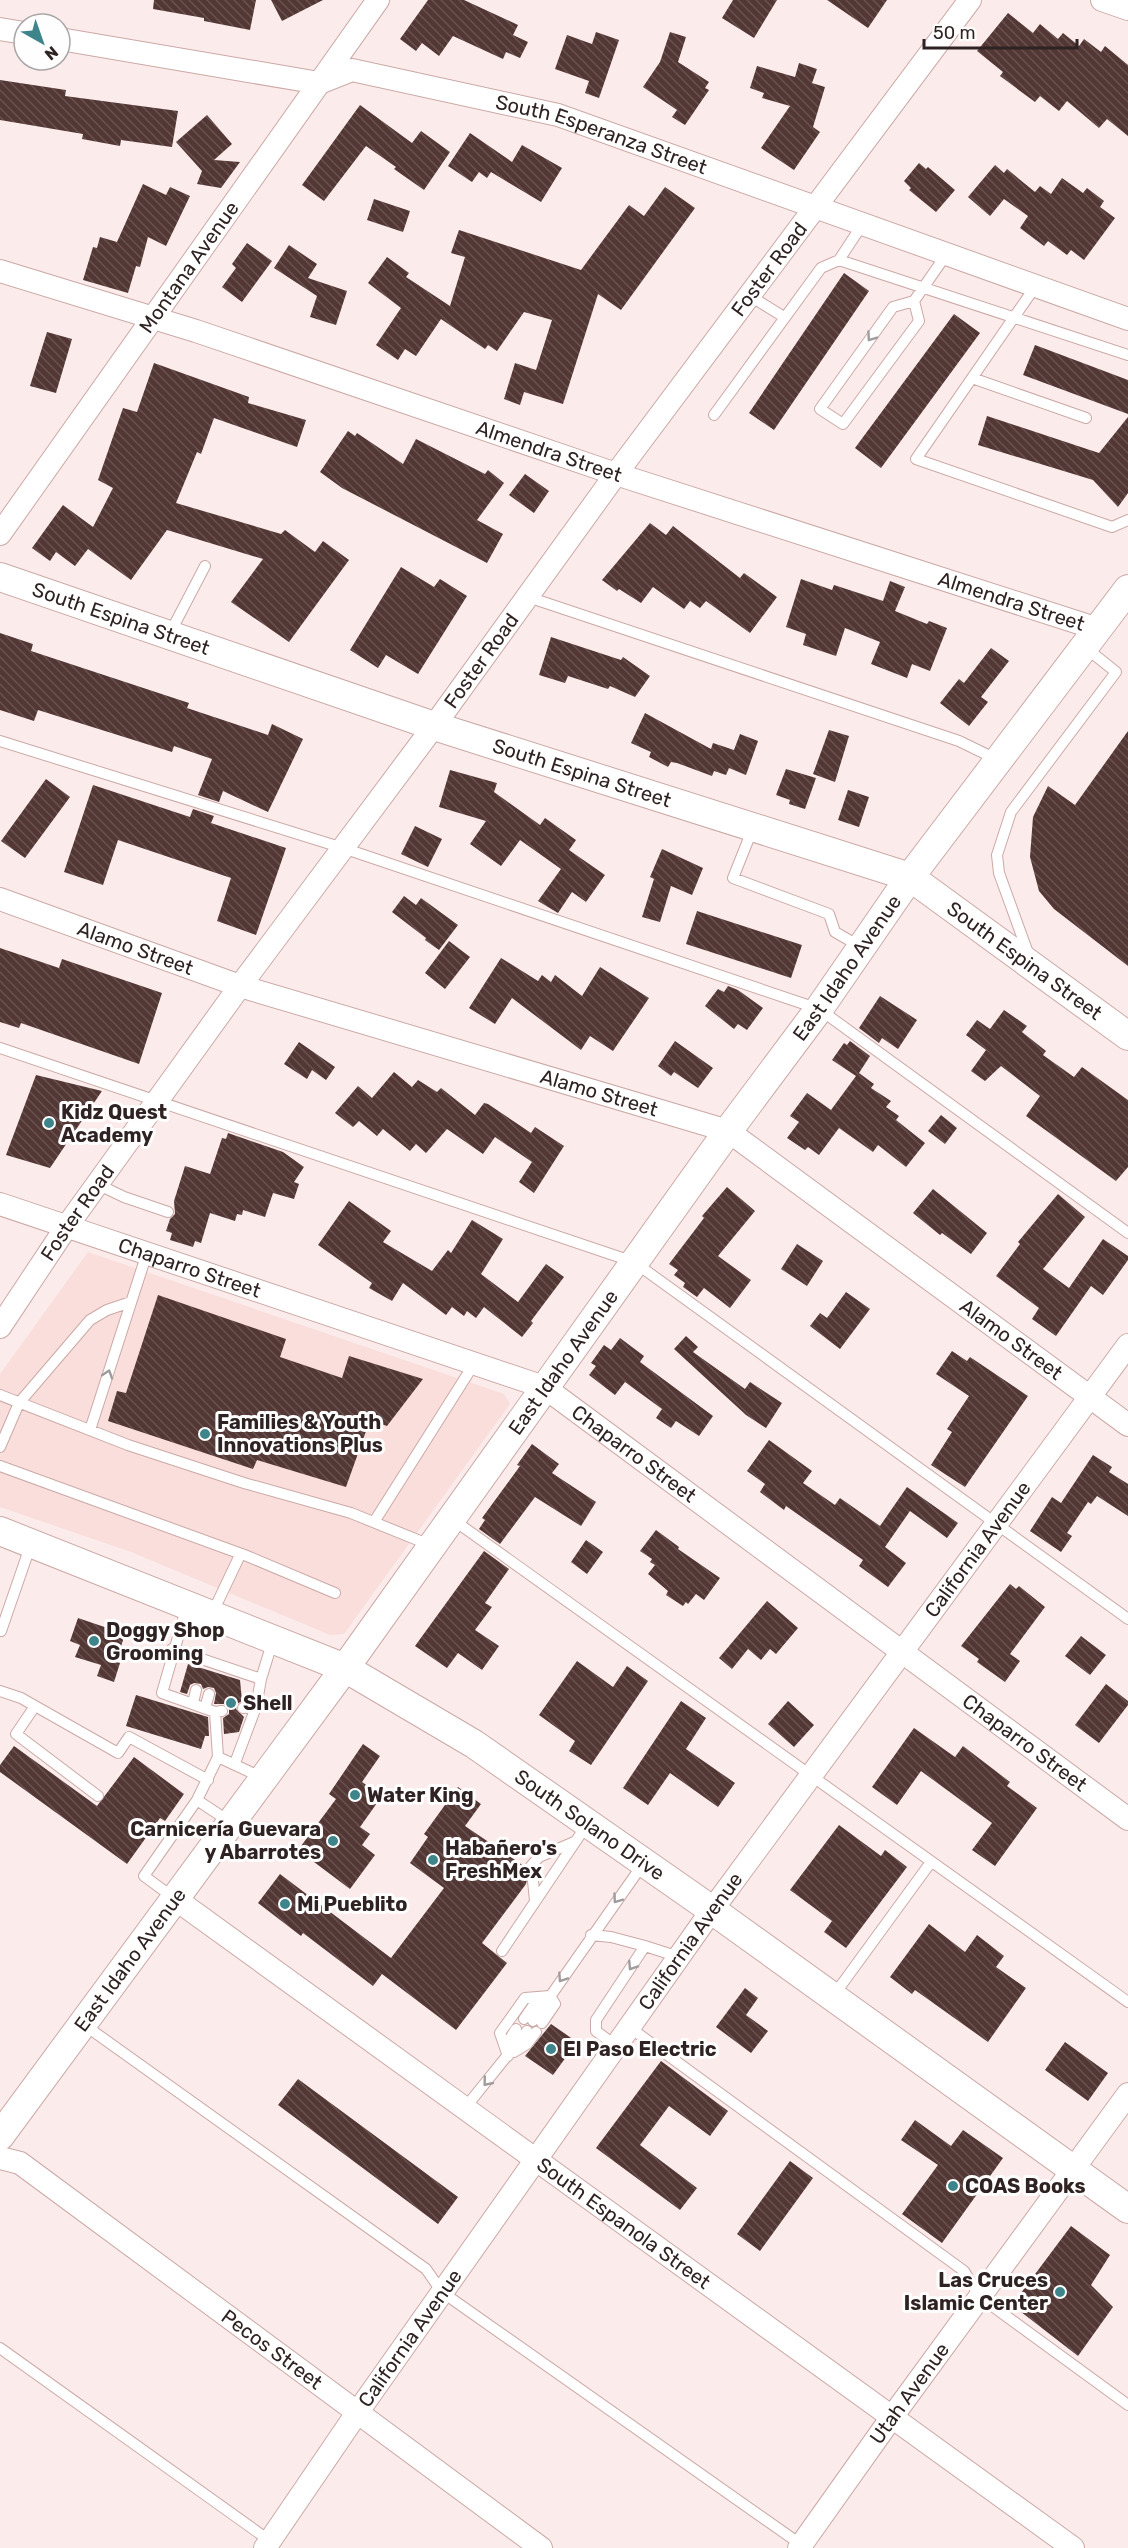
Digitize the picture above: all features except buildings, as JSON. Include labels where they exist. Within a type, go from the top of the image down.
[{"type":"street","name":"Montana Avenue","points":[[0,534],[378,0]]},
{"type":"street","name":"Foster Road","points":[[0,1327],[67,1226],[240,986],[434,726],[616,474],[970,0]]},
{"type":"street","points":[[72,41],[318,83]]},
{"type":"street","name":"South Esperanza Street","points":[[318,83],[352,70],[558,115],[1128,319]]},
{"type":"street","name":"Almendra Street","points":[[0,271],[196,331],[1091,638]]},
{"type":"street","name":"South Espina Street","points":[[0,577],[434,726],[910,877],[1128,1036]]},
{"type":"street","name":"East Idaho Avenue","points":[[0,2136],[345,1668],[728,1131],[819,1009],[910,877],[1128,589]]},
{"type":"street","name":"Alamo Street","points":[[0,898],[240,986],[728,1131],[1128,1425]]},
{"type":"street","name":"Chaparro Street","points":[[0,1204],[544,1387],[1128,1819]]},
{"type":"street","name":"California Avenue","points":[[268,2544],[357,2413],[712,1910],[1128,1346]]},
{"type":"street","name":"South Solano Drive","points":[[0,1531],[345,1668],[474,1744],[581,1832],[644,1862],[1074,2170],[1122,2201]]},
{"type":"street","name":"South Espanola Street","points":[[174,1898],[1073,2548]]},
{"type":"street","name":"Utah Avenue","points":[[802,2547],[892,2417],[1128,2094]]},
{"type":"street","name":"Pecos Street","points":[[0,2158],[20,2163],[541,2548]]},
{"type":"lane","points":[[714,415],[821,268],[839,260],[862,225]]},
{"type":"lane","points":[[914,301],[919,321],[843,424],[820,409],[893,307],[914,301],[946,255]]},
{"type":"lane","points":[[839,260],[1128,355]]},
{"type":"lane","points":[[1035,287],[916,459],[1112,527],[1128,520]]},
{"type":"lane","points":[[750,296],[784,317]]},
{"type":"lane","points":[[972,378],[1086,418]]},
{"type":"lane","points":[[169,635],[205,566]]},
{"type":"lane","points":[[528,597],[948,737],[998,760]]},
{"type":"lane","points":[[1034,967],[999,873],[997,855],[1011,812],[1116,672],[1091,638]]},
{"type":"lane","points":[[0,741],[343,848],[819,1009],[1128,1233]]},
{"type":"lane","points":[[753,827],[733,878],[829,914],[835,932],[862,947]]},
{"type":"lane","points":[[0,1048],[634,1262],[1128,1619]]},
{"type":"lane","points":[[98,1184],[124,1197],[168,1212]]},
{"type":"lane","points":[[90,1430],[147,1253]]},
{"type":"lane","points":[[0,1447],[19,1403],[90,1320],[107,1310],[131,1302]]},
{"type":"lane","points":[[374,1522],[474,1364]]},
{"type":"lane","points":[[0,1395],[90,1430],[244,1483],[374,1522],[432,1546]]},
{"type":"lane","points":[[0,1466],[240,1554],[335,1593]]},
{"type":"lane","points":[[452,1518],[1128,2002]]},
{"type":"lane","points":[[1,1631],[31,1544]]},
{"type":"lane","points":[[214,1710],[162,1693],[172,1649],[240,1554]]},
{"type":"lane","points":[[235,1763],[255,1707],[273,1639]]},
{"type":"lane","points":[[172,1649],[202,1664],[261,1680]]},
{"type":"lane","points":[[193,1703],[196,1690]]},
{"type":"lane","points":[[0,1691],[21,1698],[118,1753],[129,1737],[208,1780]]},
{"type":"lane","points":[[174,1898],[144,1876],[197,1800],[218,1756],[214,1710],[209,1694]]},
{"type":"lane","points":[[35,1706],[16,1734],[98,1796]]},
{"type":"lane","points":[[243,1708],[255,1707]]},
{"type":"lane","points":[[218,1756],[263,1778]]},
{"type":"lane","points":[[197,1800],[231,1822]]},
{"type":"lane","points":[[531,1866],[539,1857],[581,1832]]},
{"type":"lane","points":[[502,1951],[581,1832]]},
{"type":"lane","points":[[465,2108],[508,2056],[527,2044],[530,2026],[591,1935],[644,1862]]},
{"type":"lane","points":[[833,1996],[931,1862]]},
{"type":"lane","points":[[532,1881],[535,1901]]},
{"type":"lane","points":[[591,1935],[611,1937],[679,1957]]},
{"type":"lane","points":[[616,2046],[596,2031],[596,2020],[645,1946]]},
{"type":"lane","points":[[508,2056],[500,2033],[525,1998],[550,1996]]},
{"type":"lane","points":[[82,2024],[426,2269],[442,2292],[802,2547]]},
{"type":"lane","points":[[508,2056],[511,2037],[530,2026]]},
{"type":"lane","points":[[629,2027],[964,2271],[980,2297],[1128,2406]]},
{"type":"lane","points":[[0,2348],[268,2544]]},
{"type":"shaded area","points":[[88,1252],[504,1394],[510,1404],[344,1634],[330,1635],[131,1552],[0,1507],[0,1374]]},
{"type":"place","name":"Kidz Quest Academy","points":[[49,1123]]},
{"type":"place","name":"Families & Youth Innovations Plus","points":[[205,1434]]},
{"type":"place","name":"Doggy Shop Grooming","points":[[94,1641]]},
{"type":"place","name":"Shell","points":[[231,1703]]},
{"type":"place","name":"Water King","points":[[355,1795]]},
{"type":"place","name":"Carnicería Guevara y Abarrotes","points":[[333,1841]]},
{"type":"place","name":"Habañero's FreshMex","points":[[433,1860]]},
{"type":"place","name":"Mi Pueblito","points":[[285,1904]]},
{"type":"place","name":"El Paso Electric","points":[[551,2049]]},
{"type":"place","name":"COAS Books","points":[[953,2186]]},
{"type":"place","name":"Las Cruces Islamic Center","points":[[1060,2292]]}]
